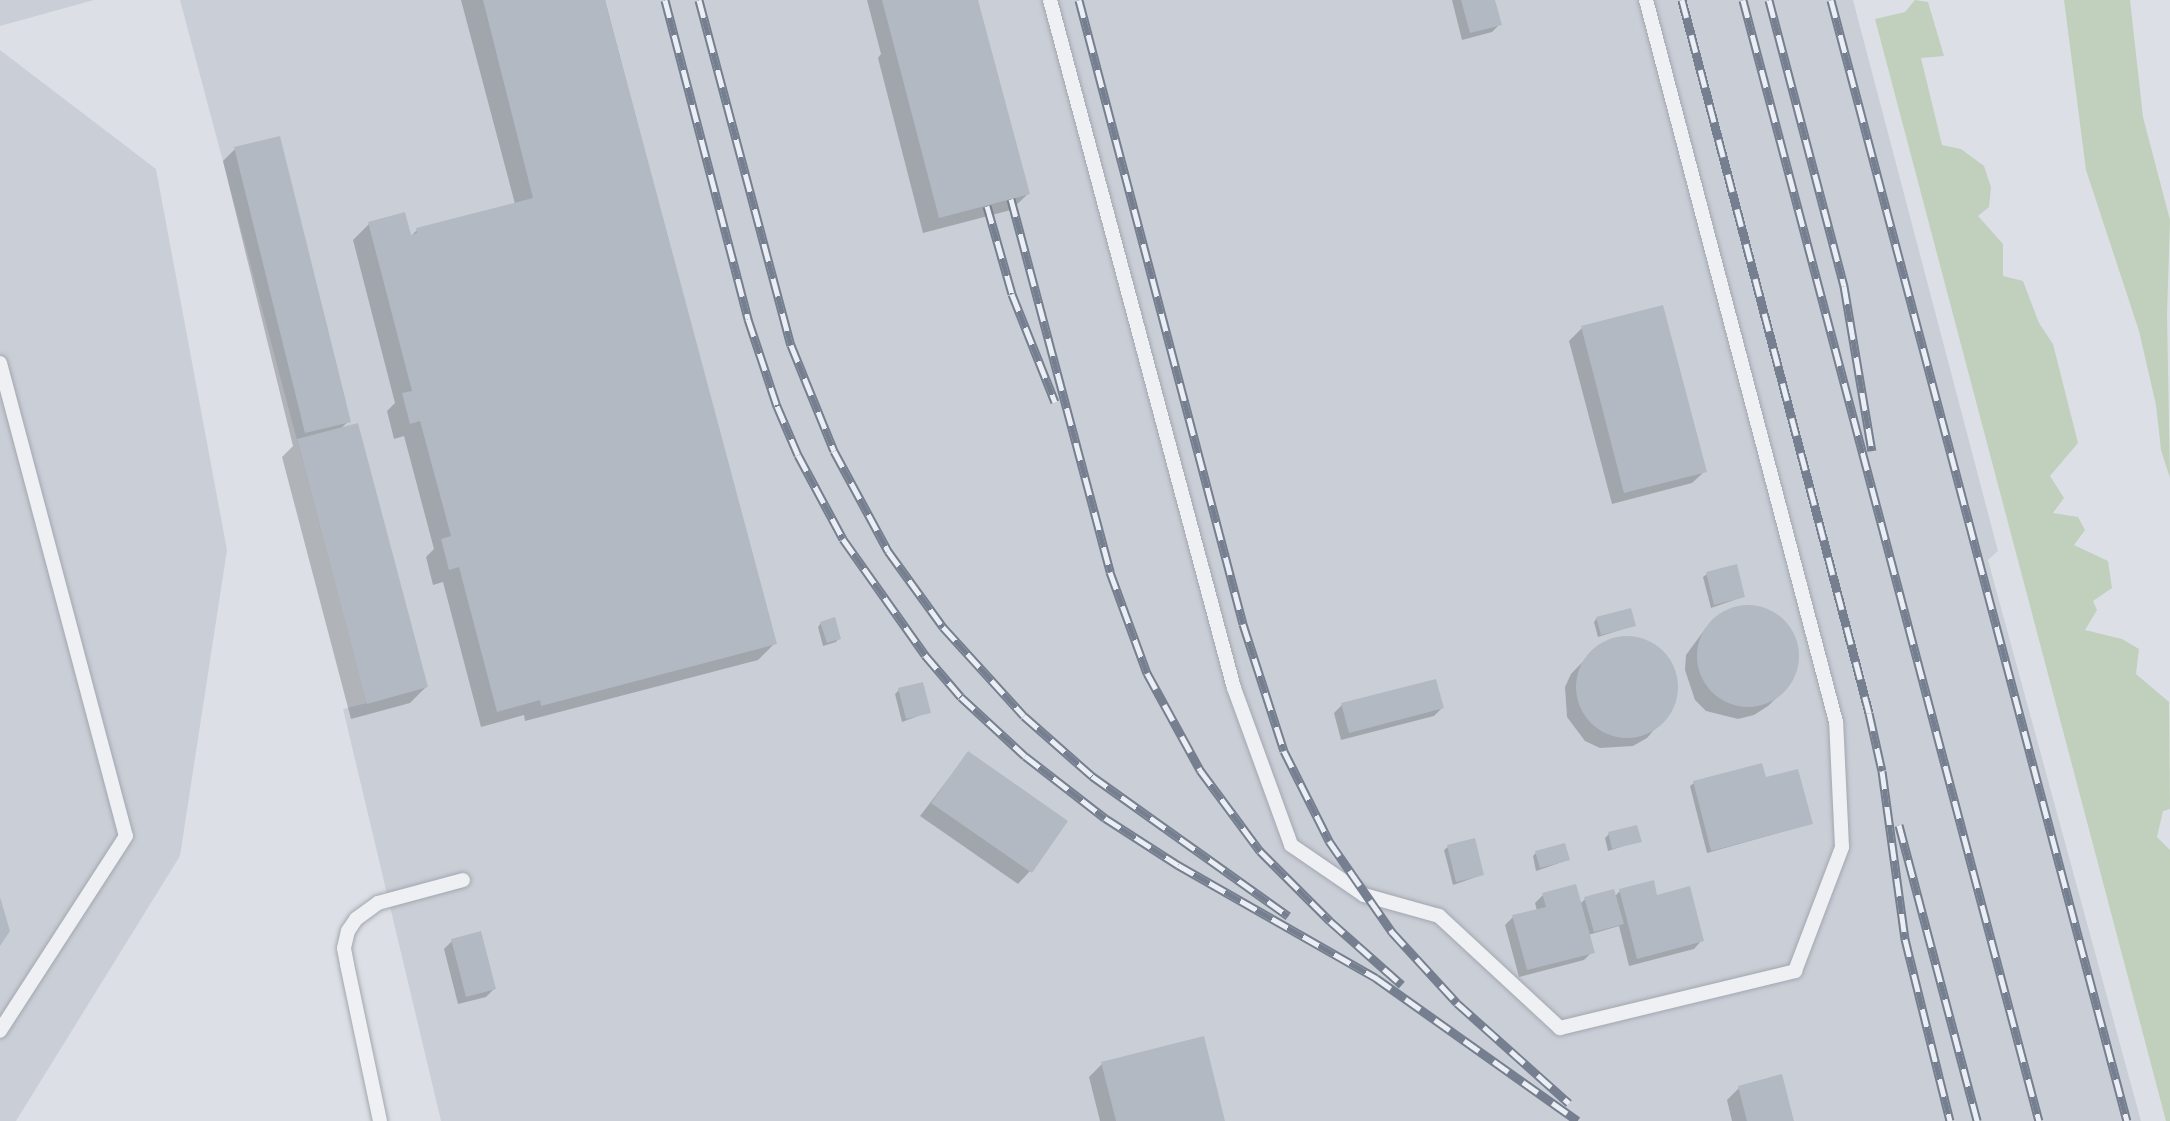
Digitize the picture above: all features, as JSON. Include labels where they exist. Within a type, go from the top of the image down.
[{"type":"lane","points":[[1050,0],[1234,688],[1291,845],[1364,895],[1439,916],[1560,1028],[1795,971],[1842,847],[1836,722],[1646,0]]},
{"type":"lane","points":[[0,363],[126,836],[0,1031]]},
{"type":"lane","points":[[380,1121],[344,948],[348,931],[356,919],[378,903],[463,880]]},
{"type":"shaded area","points":[[0,0],[94,0],[0,26]]},
{"type":"shaded area","points":[[180,0],[1853,0],[1998,551],[1988,560],[2141,1121],[441,1121],[343,709],[367,703]]},
{"type":"shaded area","points":[[0,50],[156,169],[227,550],[180,856],[16,1121],[0,1121]]},
{"type":"green space","points":[[1915,0],[1928,2],[1944,56],[1921,58],[1942,145],[1961,149],[1984,166],[1991,187],[1989,207],[1978,216],[2003,244],[2003,276],[2023,281],[2039,323],[2053,344],[2078,443],[2050,476],[2064,498],[2053,513],[2078,517],[2085,530],[2074,545],[2108,561],[2112,588],[2093,601],[2097,610],[2085,630],[2122,639],[2139,649],[2136,674],[2169,702],[2170,809],[2163,811],[2157,837],[2170,850],[2170,1121],[2166,1121],[1875,19],[1905,12]]},
{"type":"green space","points":[[2064,0],[2130,0],[2143,117],[2170,220],[2167,314],[2170,478],[2161,450],[2156,405],[2139,331],[2086,170]]},
{"type":"building","points":[[483,0],[605,0],[777,644],[541,706],[540,700],[497,712],[459,567],[449,570],[441,539],[451,536],[420,421],[410,424],[402,393],[412,391],[368,222],[405,212],[411,235],[417,233],[416,228],[533,198]]},
{"type":"building","points":[[882,0],[978,0],[1030,194],[939,218]]},
{"type":"building","points":[[1461,0],[1495,0],[1502,25],[1470,33]]},
{"type":"building","points":[[280,136],[351,422],[305,433],[234,147]]},
{"type":"building","points":[[1663,305],[1707,472],[1624,493],[1581,326]]},
{"type":"building","points":[[358,423],[428,687],[367,704],[297,439]]},
{"type":"building","points":[[1737,564],[1745,597],[1714,605],[1706,572]]},
{"type":"building","points":[[1748,605],[1777,613],[1791,627],[1799,656],[1791,685],[1777,699],[1748,707],[1719,699],[1705,685],[1697,656],[1705,627],[1719,613]]},
{"type":"building","points":[[1631,608],[1636,626],[1601,635],[1596,617]]},
{"type":"building","points":[[835,617],[841,639],[827,643],[820,622]]},
{"type":"building","points":[[1627,636],[1656,644],[1670,658],[1678,687],[1670,716],[1656,730],[1627,738],[1598,730],[1584,716],[1576,687],[1584,658],[1598,644]]},
{"type":"building","points":[[1436,679],[1444,708],[1349,733],[1341,703]]},
{"type":"building","points":[[923,682],[931,713],[906,719],[898,688]]},
{"type":"building","points":[[968,751],[1068,821],[1032,873],[931,803]]},
{"type":"building","points":[[1762,763],[1766,777],[1798,769],[1813,824],[1711,851],[1693,781]]},
{"type":"building","points":[[1637,825],[1642,842],[1612,849],[1608,832]]},
{"type":"building","points":[[1475,838],[1484,875],[1456,882],[1447,845]]},
{"type":"building","points":[[1565,843],[1570,860],[1540,868],[1535,851]]},
{"type":"building","points":[[1654,880],[1657,895],[1690,886],[1704,941],[1637,959],[1619,889]]},
{"type":"building","points":[[1576,884],[1595,953],[1527,970],[1512,915],[1546,907],[1542,893]]},
{"type":"building","points":[[1614,889],[1624,924],[1594,932],[1584,897]]},
{"type":"building","points":[[0,897],[10,931],[0,946]]},
{"type":"building","points":[[481,931],[496,989],[466,997],[451,939]]},
{"type":"building","points":[[1204,1036],[1225,1121],[1116,1121],[1101,1062]]},
{"type":"building","points":[[1782,1074],[1794,1121],[1747,1121],[1738,1086]]},
{"type":"railway","points":[[665,0],[748,319],[777,406],[798,455],[843,539],[925,655],[961,697],[1025,756],[1105,818],[1178,865],[1376,978],[1578,1121]]},
{"type":"railway","points":[[699,0],[791,345],[834,451],[888,551],[943,627],[1024,716],[1092,776],[1288,916]]},
{"type":"railway","points":[[1079,0],[1243,624],[1284,751],[1329,841],[1392,932],[1457,1003],[1569,1103]]},
{"type":"railway","points":[[1682,0],[1869,713],[1882,771],[1905,939],[1950,1121]]},
{"type":"railway","points":[[1743,0],[2039,1121]]},
{"type":"railway","points":[[1769,0],[1844,286],[1872,451]]},
{"type":"railway","points":[[1831,0],[2127,1121]]},
{"type":"railway","points":[[1011,199],[1110,572],[1147,673],[1200,770],[1260,851],[1330,921],[1402,985]]},
{"type":"railway","points":[[987,206],[1012,294],[1055,402]]},
{"type":"railway","points":[[1899,825],[1977,1121]]}]
